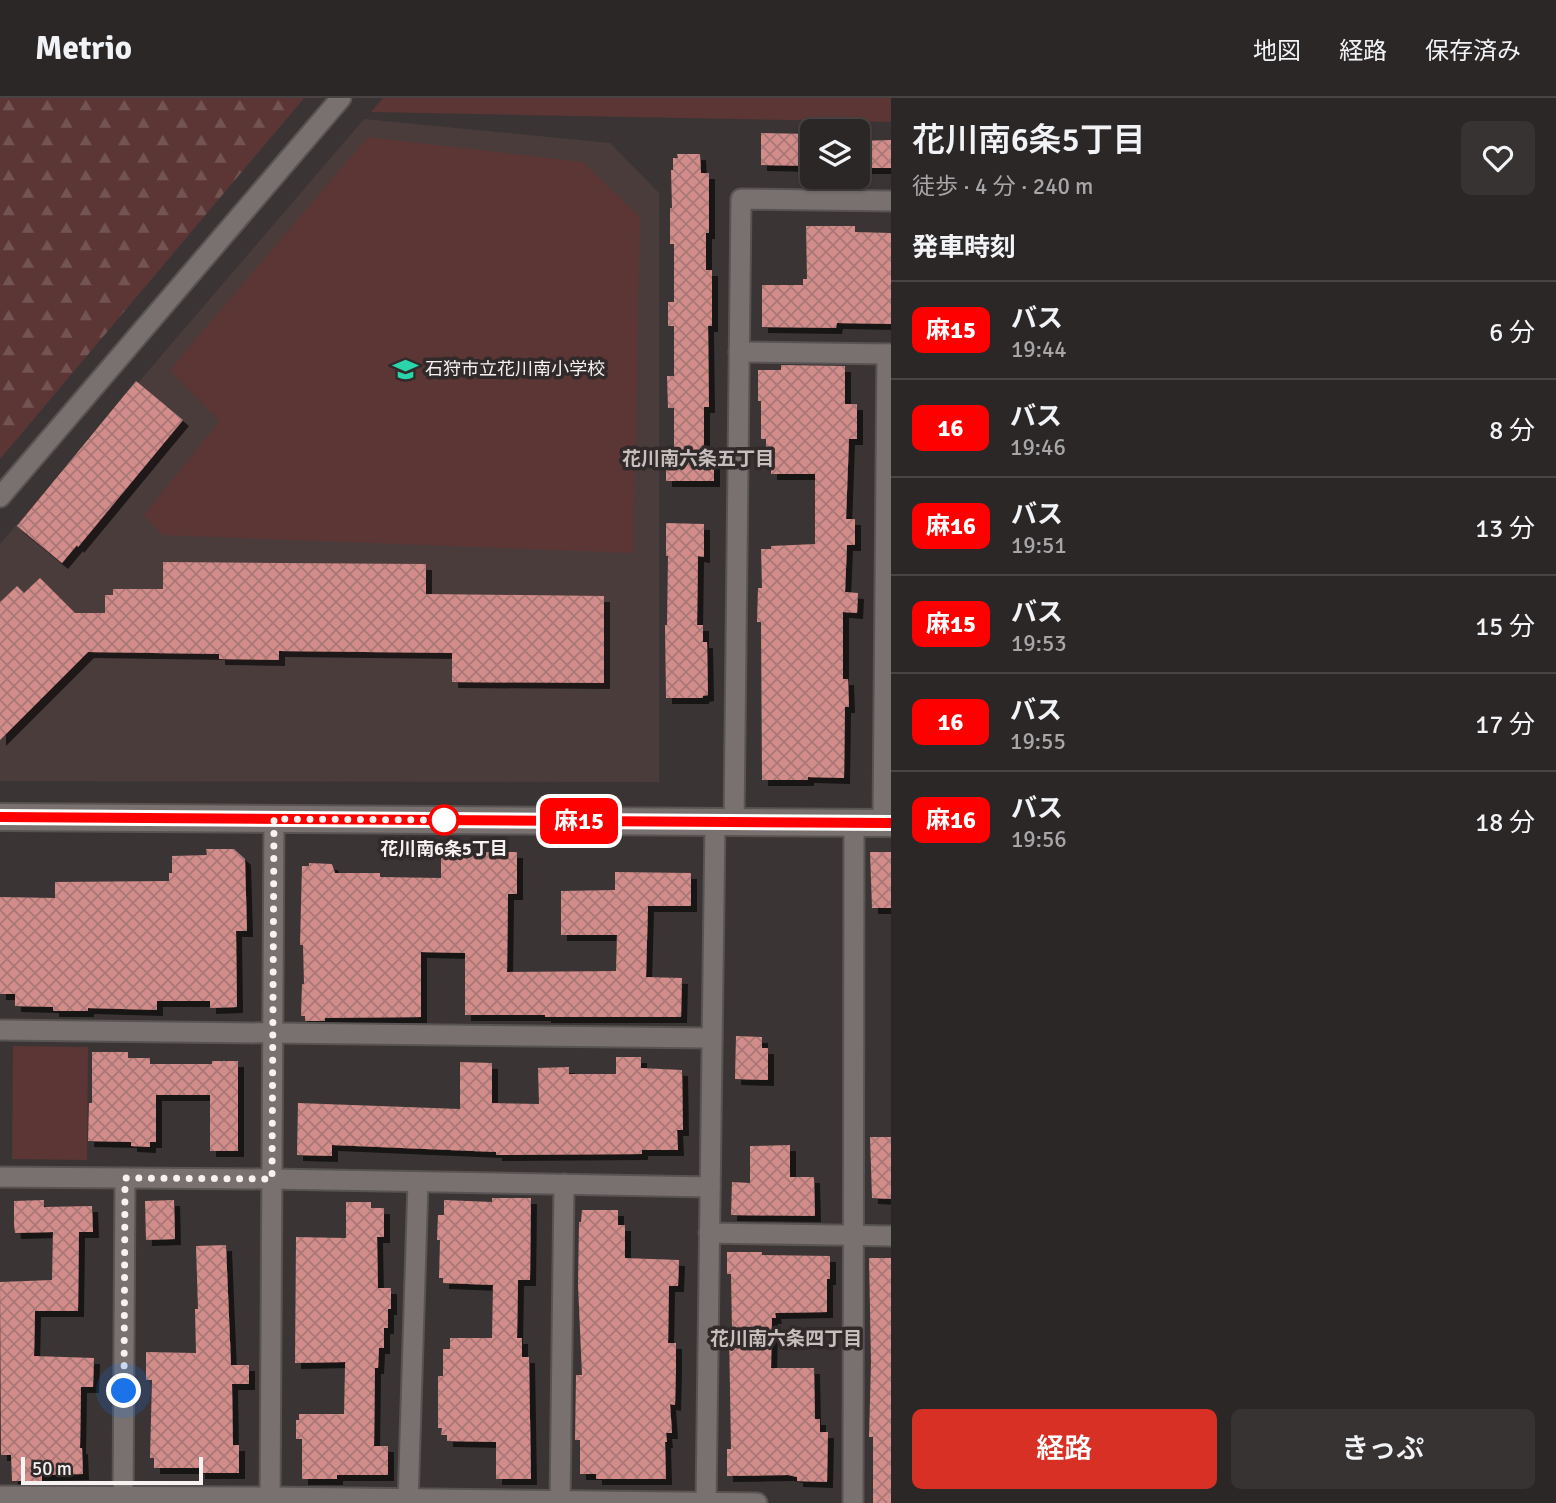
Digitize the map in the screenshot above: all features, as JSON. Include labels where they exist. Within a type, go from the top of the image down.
[{"type":"street","points":[[0,498],[341,98]]},
{"type":"street","points":[[706,1503],[712,1038],[725,822],[741,199],[891,201]]},
{"type":"street","points":[[0,817],[887,823],[889,354],[739,352]]},
{"type":"street","points":[[270,1500],[274,819]]},
{"type":"street","points":[[853,822],[853,1503]]},
{"type":"street","points":[[0,1030],[712,1038]]},
{"type":"street","points":[[0,1177],[710,1187]]},
{"type":"street","points":[[123,1500],[125,1178]]},
{"type":"street","points":[[408,1501],[418,1182]]},
{"type":"street","points":[[560,1502],[564,1184]]},
{"type":"street","points":[[709,1233],[891,1236]]},
{"type":"street","points":[[0,1496],[123,1500],[757,1503]]},
{"type":"shaded area","name":"石狩市立花川南小学校","points":[[364,119],[610,143],[659,193],[659,782],[0,781],[0,544]]},
{"type":"green space","points":[[0,98],[304,98],[0,459]]},
{"type":"green space","points":[[383,98],[891,98],[891,122],[870,122],[870,119],[800,120],[371,112]]},
{"type":"green space","points":[[368,137],[583,162],[640,217],[633,553],[163,535],[144,515],[220,421],[170,370]]},
{"type":"green space","points":[[13,1046],[88,1047],[87,1160],[12,1159]]},
{"type":"building","points":[[761,133],[800,134],[800,166],[761,165]]},
{"type":"building","points":[[891,140],[891,168],[870,168],[870,141]]},
{"type":"building","points":[[677,154],[700,154],[701,173],[709,173],[706,270],[712,270],[712,326],[708,326],[709,407],[704,407],[704,454],[714,454],[714,481],[666,481],[666,454],[674,454],[674,408],[668,408],[667,376],[674,376],[674,326],[668,326],[668,302],[674,302],[674,244],[670,244],[670,208],[671,170],[673,158],[678,158]]},
{"type":"building","points":[[806,226],[855,226],[855,232],[891,233],[891,324],[837,323],[836,328],[762,327],[762,285],[803,285],[803,279],[807,279]]},
{"type":"building","points":[[781,365],[845,366],[845,404],[857,404],[857,439],[849,439],[846,519],[855,519],[855,545],[847,545],[845,592],[858,593],[857,613],[843,612],[843,679],[848,679],[849,707],[845,707],[844,778],[762,780],[761,622],[757,622],[758,588],[762,588],[761,549],[815,544],[815,474],[771,474],[771,455],[766,455],[766,439],[761,439],[758,370],[781,370]]},
{"type":"building","points":[[136,381],[183,420],[62,563],[17,526]]},
{"type":"building","points":[[666,523],[704,524],[704,557],[698,556],[697,625],[703,625],[703,642],[707,642],[708,695],[703,698],[666,698]]},
{"type":"building","points":[[163,562],[426,564],[426,594],[604,596],[604,683],[452,682],[452,653],[279,651],[279,660],[219,659],[219,654],[88,652],[0,740],[0,602],[17,586],[24,593],[40,578],[75,613],[105,613],[105,595],[113,595],[113,589],[163,589]]},
{"type":"building","points":[[206,849],[234,849],[245,859],[247,931],[236,931],[237,1007],[210,1008],[210,1001],[157,1001],[157,1010],[88,1008],[88,1011],[53,1011],[53,1007],[15,1006],[15,994],[0,994],[0,897],[55,898],[55,882],[169,881],[172,856],[207,855]]},
{"type":"building","points":[[441,852],[517,852],[517,894],[508,894],[507,972],[616,971],[617,935],[561,935],[561,891],[615,890],[615,872],[691,873],[691,906],[648,906],[646,977],[682,978],[681,1017],[465,1015],[465,953],[421,952],[421,1017],[325,1018],[325,1021],[305,1021],[305,1016],[301,1016],[304,984],[303,945],[300,945],[302,866],[309,866],[309,863],[332,864],[335,873],[380,873],[380,877],[441,878]]},
{"type":"building","points":[[870,852],[891,852],[891,908],[872,908]]},
{"type":"building","points":[[736,1036],[762,1037],[762,1048],[768,1048],[768,1080],[735,1079]]},
{"type":"building","points":[[92,1052],[128,1052],[128,1058],[150,1058],[150,1064],[212,1064],[212,1061],[238,1061],[238,1151],[210,1151],[210,1095],[156,1095],[156,1142],[150,1142],[150,1147],[131,1146],[131,1142],[88,1141],[89,1103],[92,1103]]},
{"type":"building","points":[[616,1057],[641,1057],[641,1068],[682,1070],[683,1130],[677,1130],[678,1150],[642,1150],[642,1154],[496,1155],[496,1152],[332,1145],[332,1156],[297,1155],[298,1103],[460,1109],[460,1062],[492,1063],[492,1103],[539,1104],[538,1068],[569,1067],[569,1074],[616,1074]]},
{"type":"building","points":[[870,1137],[891,1137],[891,1199],[872,1198]]},
{"type":"building","points":[[790,1145],[790,1177],[814,1177],[815,1216],[731,1215],[732,1182],[750,1183],[750,1146]]},
{"type":"building","points":[[492,1198],[531,1198],[530,1280],[518,1280],[517,1338],[522,1338],[522,1357],[529,1357],[531,1479],[496,1479],[496,1442],[447,1441],[447,1435],[441,1435],[442,1428],[438,1428],[438,1376],[443,1376],[443,1349],[450,1349],[450,1338],[492,1338],[493,1285],[443,1283],[443,1278],[439,1278],[438,1215],[444,1215],[444,1200],[492,1202]]},
{"type":"building","points":[[44,1200],[44,1207],[92,1206],[93,1232],[79,1232],[78,1311],[35,1311],[34,1356],[94,1358],[93,1387],[81,1387],[80,1448],[83,1474],[42,1475],[42,1481],[12,1481],[11,1455],[1,1455],[0,1282],[52,1280],[53,1232],[15,1233],[14,1224],[14,1201]]},
{"type":"building","points":[[174,1200],[175,1239],[146,1240],[145,1201]]},
{"type":"building","points":[[346,1202],[371,1202],[371,1208],[384,1208],[384,1237],[377,1237],[378,1288],[391,1288],[391,1309],[388,1309],[388,1328],[384,1328],[384,1348],[379,1348],[378,1368],[375,1368],[374,1446],[388,1446],[388,1475],[337,1475],[337,1479],[302,1479],[302,1439],[296,1439],[296,1420],[299,1420],[299,1414],[344,1414],[345,1362],[295,1363],[296,1237],[346,1238]]},
{"type":"building","points":[[582,1210],[618,1210],[618,1225],[625,1225],[625,1258],[679,1260],[678,1286],[669,1286],[668,1343],[676,1343],[676,1367],[675,1405],[670,1404],[672,1433],[666,1433],[665,1442],[666,1479],[596,1479],[596,1474],[580,1474],[580,1440],[575,1440],[576,1375],[582,1375],[578,1285],[579,1222]]},
{"type":"building","points":[[226,1245],[231,1365],[249,1365],[249,1384],[232,1384],[233,1445],[239,1445],[239,1473],[199,1473],[199,1468],[154,1468],[154,1458],[150,1458],[152,1380],[146,1380],[146,1352],[196,1353],[196,1246]]},
{"type":"building","points":[[727,1252],[830,1256],[827,1312],[775,1313],[776,1318],[772,1318],[771,1368],[814,1368],[815,1419],[820,1419],[820,1432],[828,1432],[827,1482],[797,1481],[797,1477],[788,1475],[727,1476],[727,1449],[731,1449],[729,1331],[732,1332],[731,1274],[727,1274]]},
{"type":"building","points":[[869,1258],[891,1258],[891,1503],[873,1503],[873,1437],[869,1437]]},
{"type":"bus line","name":"麻15","points":[[0,817],[891,823]]},
{"type":"place","name":"石狩市立花川南小学校","points":[[405,369]]},
{"type":"place","name":"花川南6条5丁目","points":[[444,820]]},
{"type":"district","name":"花川南六条五丁目","points":[[698,458]]},
{"type":"district","name":"花川南六条四丁目","points":[[786,1338]]},
{"type":"route","points":[[124,1391],[125,1178],[272,1179],[274,819],[444,820]]}]
